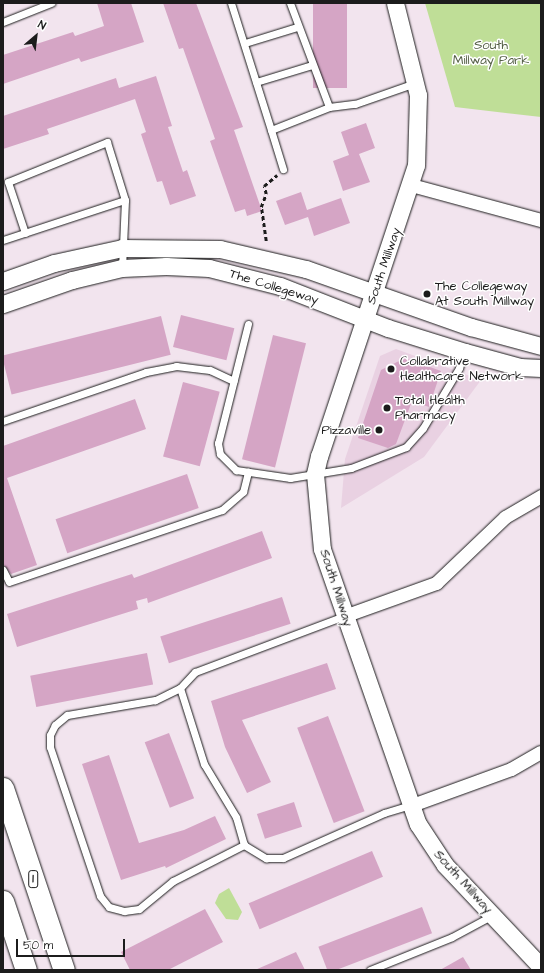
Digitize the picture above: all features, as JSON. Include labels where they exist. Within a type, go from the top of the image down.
[{"type":"main road","name":"1","points":[[3,788],[64,970]]},
{"type":"main road","points":[[3,901],[26,970]]},
{"type":"street","name":"South Millway","points":[[395,3],[415,83],[418,140],[411,185],[324,438],[315,474],[322,549],[344,616],[412,805],[430,844],[493,915],[539,961]]},
{"type":"street","points":[[411,185],[541,220]]},
{"type":"street","name":"The Collegeway","points":[[3,280],[62,262],[122,248],[220,249],[306,269],[510,339],[541,346]]},
{"type":"street","name":"The Collegeway","points":[[3,304],[72,280],[122,268],[166,266],[236,274],[280,286],[366,319],[465,352],[520,367],[541,368]]},
{"type":"street","points":[[344,616],[436,583],[505,517],[541,496]]},
{"type":"street","points":[[412,805],[510,769],[541,752]]},
{"type":"lane","points":[[3,22],[51,3]]},
{"type":"lane","points":[[231,3],[245,43],[283,169]]},
{"type":"lane","points":[[290,3],[297,27],[329,107]]},
{"type":"lane","points":[[245,43],[297,27]]},
{"type":"lane","points":[[256,82],[312,65]]},
{"type":"lane","points":[[272,130],[329,107],[355,104],[415,83]]},
{"type":"lane","points":[[25,233],[8,182],[107,142],[125,200],[122,268]]},
{"type":"lane","points":[[3,240],[125,200]]},
{"type":"lane","points":[[248,324],[218,443],[220,454],[232,467],[248,472],[290,478],[350,468],[406,447],[423,428],[459,368],[465,352]]},
{"type":"lane","points":[[3,421],[146,372],[176,366],[210,370],[234,381]]},
{"type":"lane","points":[[3,570],[9,582],[222,510],[244,492],[248,472]]},
{"type":"lane","points":[[244,845],[173,881],[139,909],[124,911],[109,907],[100,896],[50,747],[50,735],[55,724],[67,715],[155,700],[180,688],[195,672],[212,664],[344,616]]},
{"type":"lane","points":[[180,688],[204,764],[236,817],[244,845],[266,858],[283,858],[384,813],[412,805]]},
{"type":"lane","points":[[370,970],[452,937],[493,915]]},
{"type":"path","points":[[266,241],[261,207],[266,194],[264,186],[283,169]]},
{"type":"shaded area","points":[[396,349],[481,380],[424,457],[341,508],[345,459],[380,356]]},
{"type":"green space","name":"South Millway Park","points":[[425,3],[541,3],[541,117],[455,107]]},
{"type":"green space","points":[[229,888],[242,912],[238,920],[226,919],[215,903],[219,894]]},
{"type":"building","points":[[97,3],[131,3],[144,42],[81,62],[79,58],[3,84],[3,55],[73,32],[75,36],[104,26]]},
{"type":"building","points":[[163,3],[196,3],[243,127],[234,130],[262,211],[247,216],[245,209],[235,212],[210,141],[215,139],[183,48],[179,49]]},
{"type":"building","points":[[313,3],[347,3],[347,88],[313,88]]},
{"type":"building","points":[[156,76],[172,126],[168,127],[183,172],[187,170],[196,196],[170,205],[162,181],[157,182],[141,134],[146,132],[135,99],[47,129],[49,134],[3,149],[3,116],[116,78],[119,88]]},
{"type":"building","points":[[366,123],[375,148],[359,154],[370,182],[343,191],[333,161],[349,155],[341,132]]},
{"type":"building","points":[[301,192],[307,210],[341,198],[350,223],[314,236],[308,217],[285,225],[276,201]]},
{"type":"building","points":[[181,315],[234,328],[226,360],[173,347]]},
{"type":"building","points":[[161,316],[171,355],[12,394],[3,355]]},
{"type":"building","points":[[273,335],[306,343],[275,467],[242,459]]},
{"type":"building","points":[[405,358],[441,371],[429,407],[412,401],[396,444],[388,448],[358,438],[381,370]]},
{"type":"building","points":[[183,382],[220,392],[200,466],[163,456]]},
{"type":"building","points":[[135,399],[146,429],[7,478],[37,565],[11,574],[3,564],[3,446]]},
{"type":"building","points":[[187,474],[199,508],[67,553],[56,519]]},
{"type":"building","points":[[262,531],[272,558],[148,603],[147,598],[136,601],[138,609],[17,647],[7,614],[132,574],[134,578]]},
{"type":"building","points":[[282,597],[291,624],[169,663],[160,637]]},
{"type":"building","points":[[147,653],[153,684],[36,707],[30,676]]},
{"type":"building","points":[[327,663],[336,689],[242,720],[271,782],[247,793],[225,747],[211,701]]},
{"type":"building","points":[[328,716],[365,811],[334,823],[297,728]]},
{"type":"building","points":[[169,733],[194,798],[170,808],[145,742]]},
{"type":"building","points":[[109,755],[139,843],[184,830],[215,816],[226,839],[166,868],[165,866],[121,880],[82,764]]},
{"type":"building","points":[[294,802],[302,827],[265,839],[257,814]]},
{"type":"building","points":[[372,851],[383,877],[260,929],[249,903]]},
{"type":"building","points":[[422,907],[432,933],[336,970],[327,970],[318,947]]},
{"type":"building","points":[[205,909],[223,942],[168,970],[130,970],[121,952]]},
{"type":"building","points":[[296,952],[305,970],[255,970]]},
{"type":"building","points":[[463,957],[471,970],[440,970]]},
{"type":"place","name":"The Collegeway At South Millway","points":[[427,294]]},
{"type":"place","name":"Collabrative Healthcare Network","points":[[391,369]]},
{"type":"place","name":"Total Health Pharmacy","points":[[387,408]]},
{"type":"place","name":"Pizzaville","points":[[379,430]]}]
